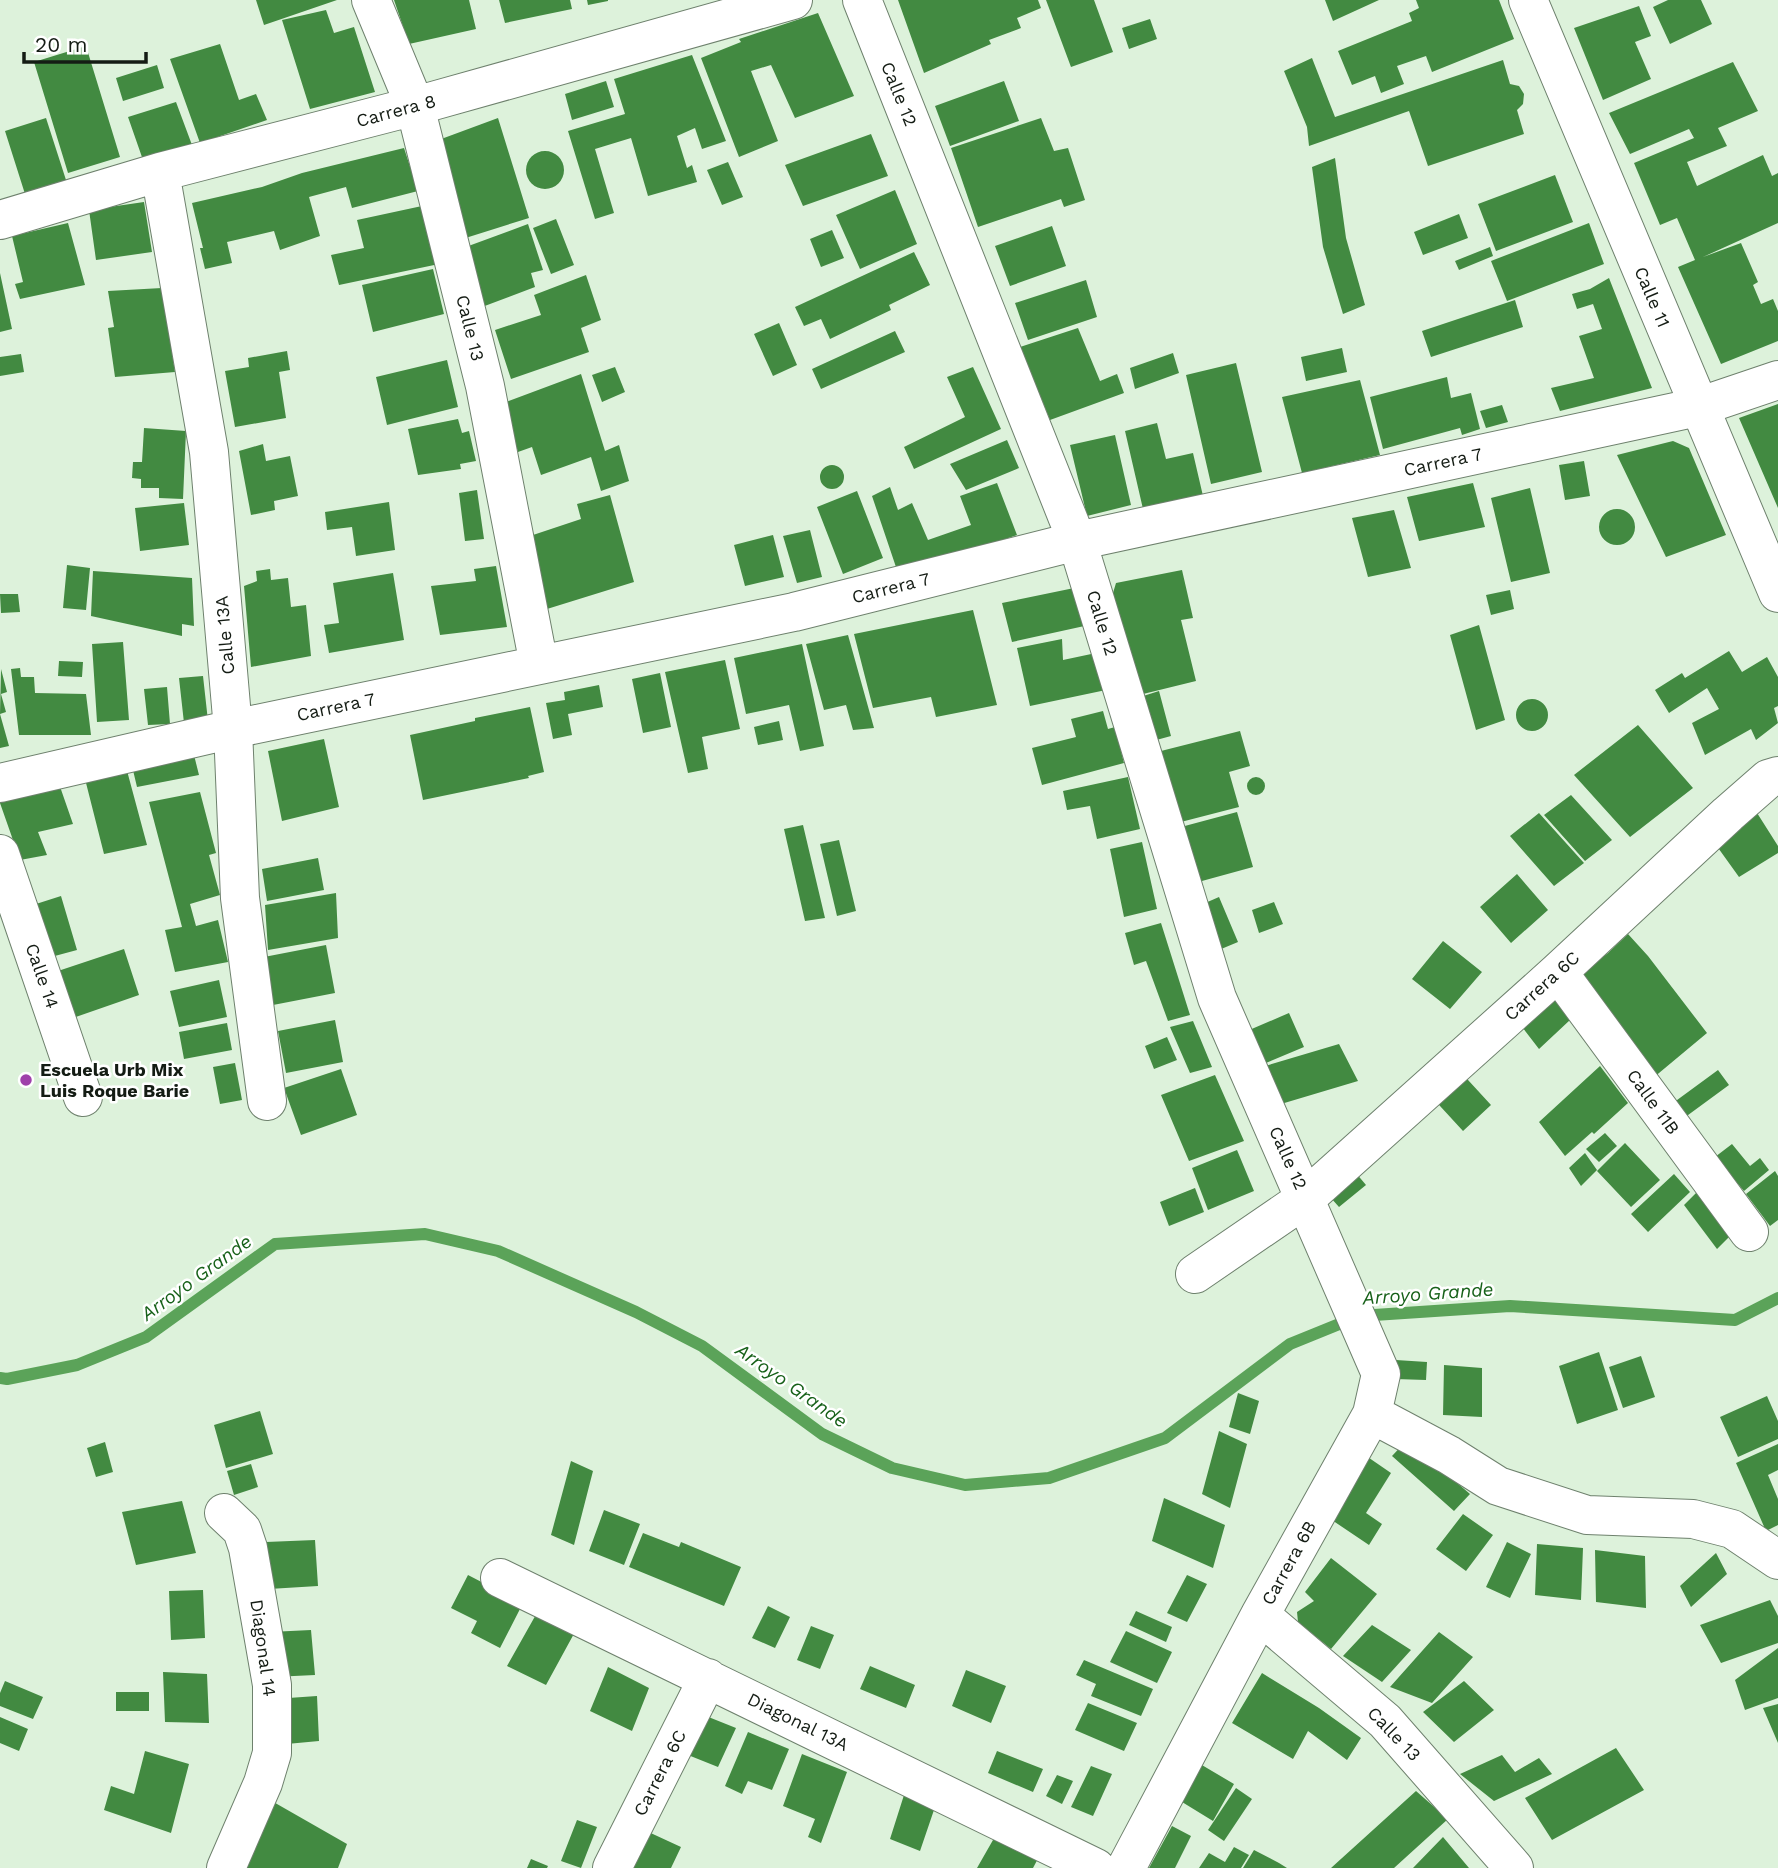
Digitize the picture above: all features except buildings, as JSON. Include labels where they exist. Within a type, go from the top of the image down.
[{"type":"street","name":"Calle 13","points":[[372,0],[415,106],[485,386],[539,665]]},
{"type":"street","name":"Carrera 8","points":[[0,220],[160,172],[415,106],[793,0]]},
{"type":"street","name":"Calle 12","points":[[862,0],[1077,541],[1217,998],[1306,1198],[1326,1251]]},
{"type":"street","name":"Calle 11","points":[[1528,0],[1778,593]]},
{"type":"street","name":"Calle 13A","points":[[160,172],[209,452],[233,729],[240,898],[267,1101]]},
{"type":"street","name":"Carrera 7","points":[[0,783],[233,729],[793,612],[1077,541],[1698,407],[1778,380]]},
{"type":"street","name":"Carrera 6C","points":[[1306,1198],[1558,972],[1775,785]]},
{"type":"street","name":"Calle 14","points":[[0,854],[83,1097]]},
{"type":"street","name":"Calle 11B","points":[[1558,972],[1749,1232]]},
{"type":"street","points":[[1195,1274],[1306,1198]]},
{"type":"street","name":"Carrera 6B","points":[[1126,1868],[1260,1615],[1372,1414],[1381,1374],[1326,1251]]},
{"type":"street","points":[[1372,1414],[1449,1455],[1498,1486],[1587,1515],[1693,1519],[1732,1529],[1778,1560]]},
{"type":"street","name":"Diagonal 14","points":[[224,1513],[242,1530],[248,1548],[272,1685],[272,1753],[263,1783],[226,1868]]},
{"type":"street","name":"Diagonal 13A","points":[[500,1578],[1096,1868]]},
{"type":"street","name":"Calle 13","points":[[1260,1615],[1385,1721],[1514,1868]]},
{"type":"street","name":"Carrera 6C","points":[[612,1868],[708,1678]]},
{"type":"waterway","name":"Arroyo Grande","points":[[0,1378],[7,1379],[77,1365],[146,1337],[275,1244],[425,1234],[498,1251],[636,1312],[702,1346],[822,1434],[892,1468],[965,1485],[1049,1478],[1165,1438],[1290,1344],[1359,1316],[1510,1306],[1735,1320],[1778,1298]]},
{"type":"place","name":"Escuela Urb Mix Luis Roque Barie","points":[[26,1080]]}]
